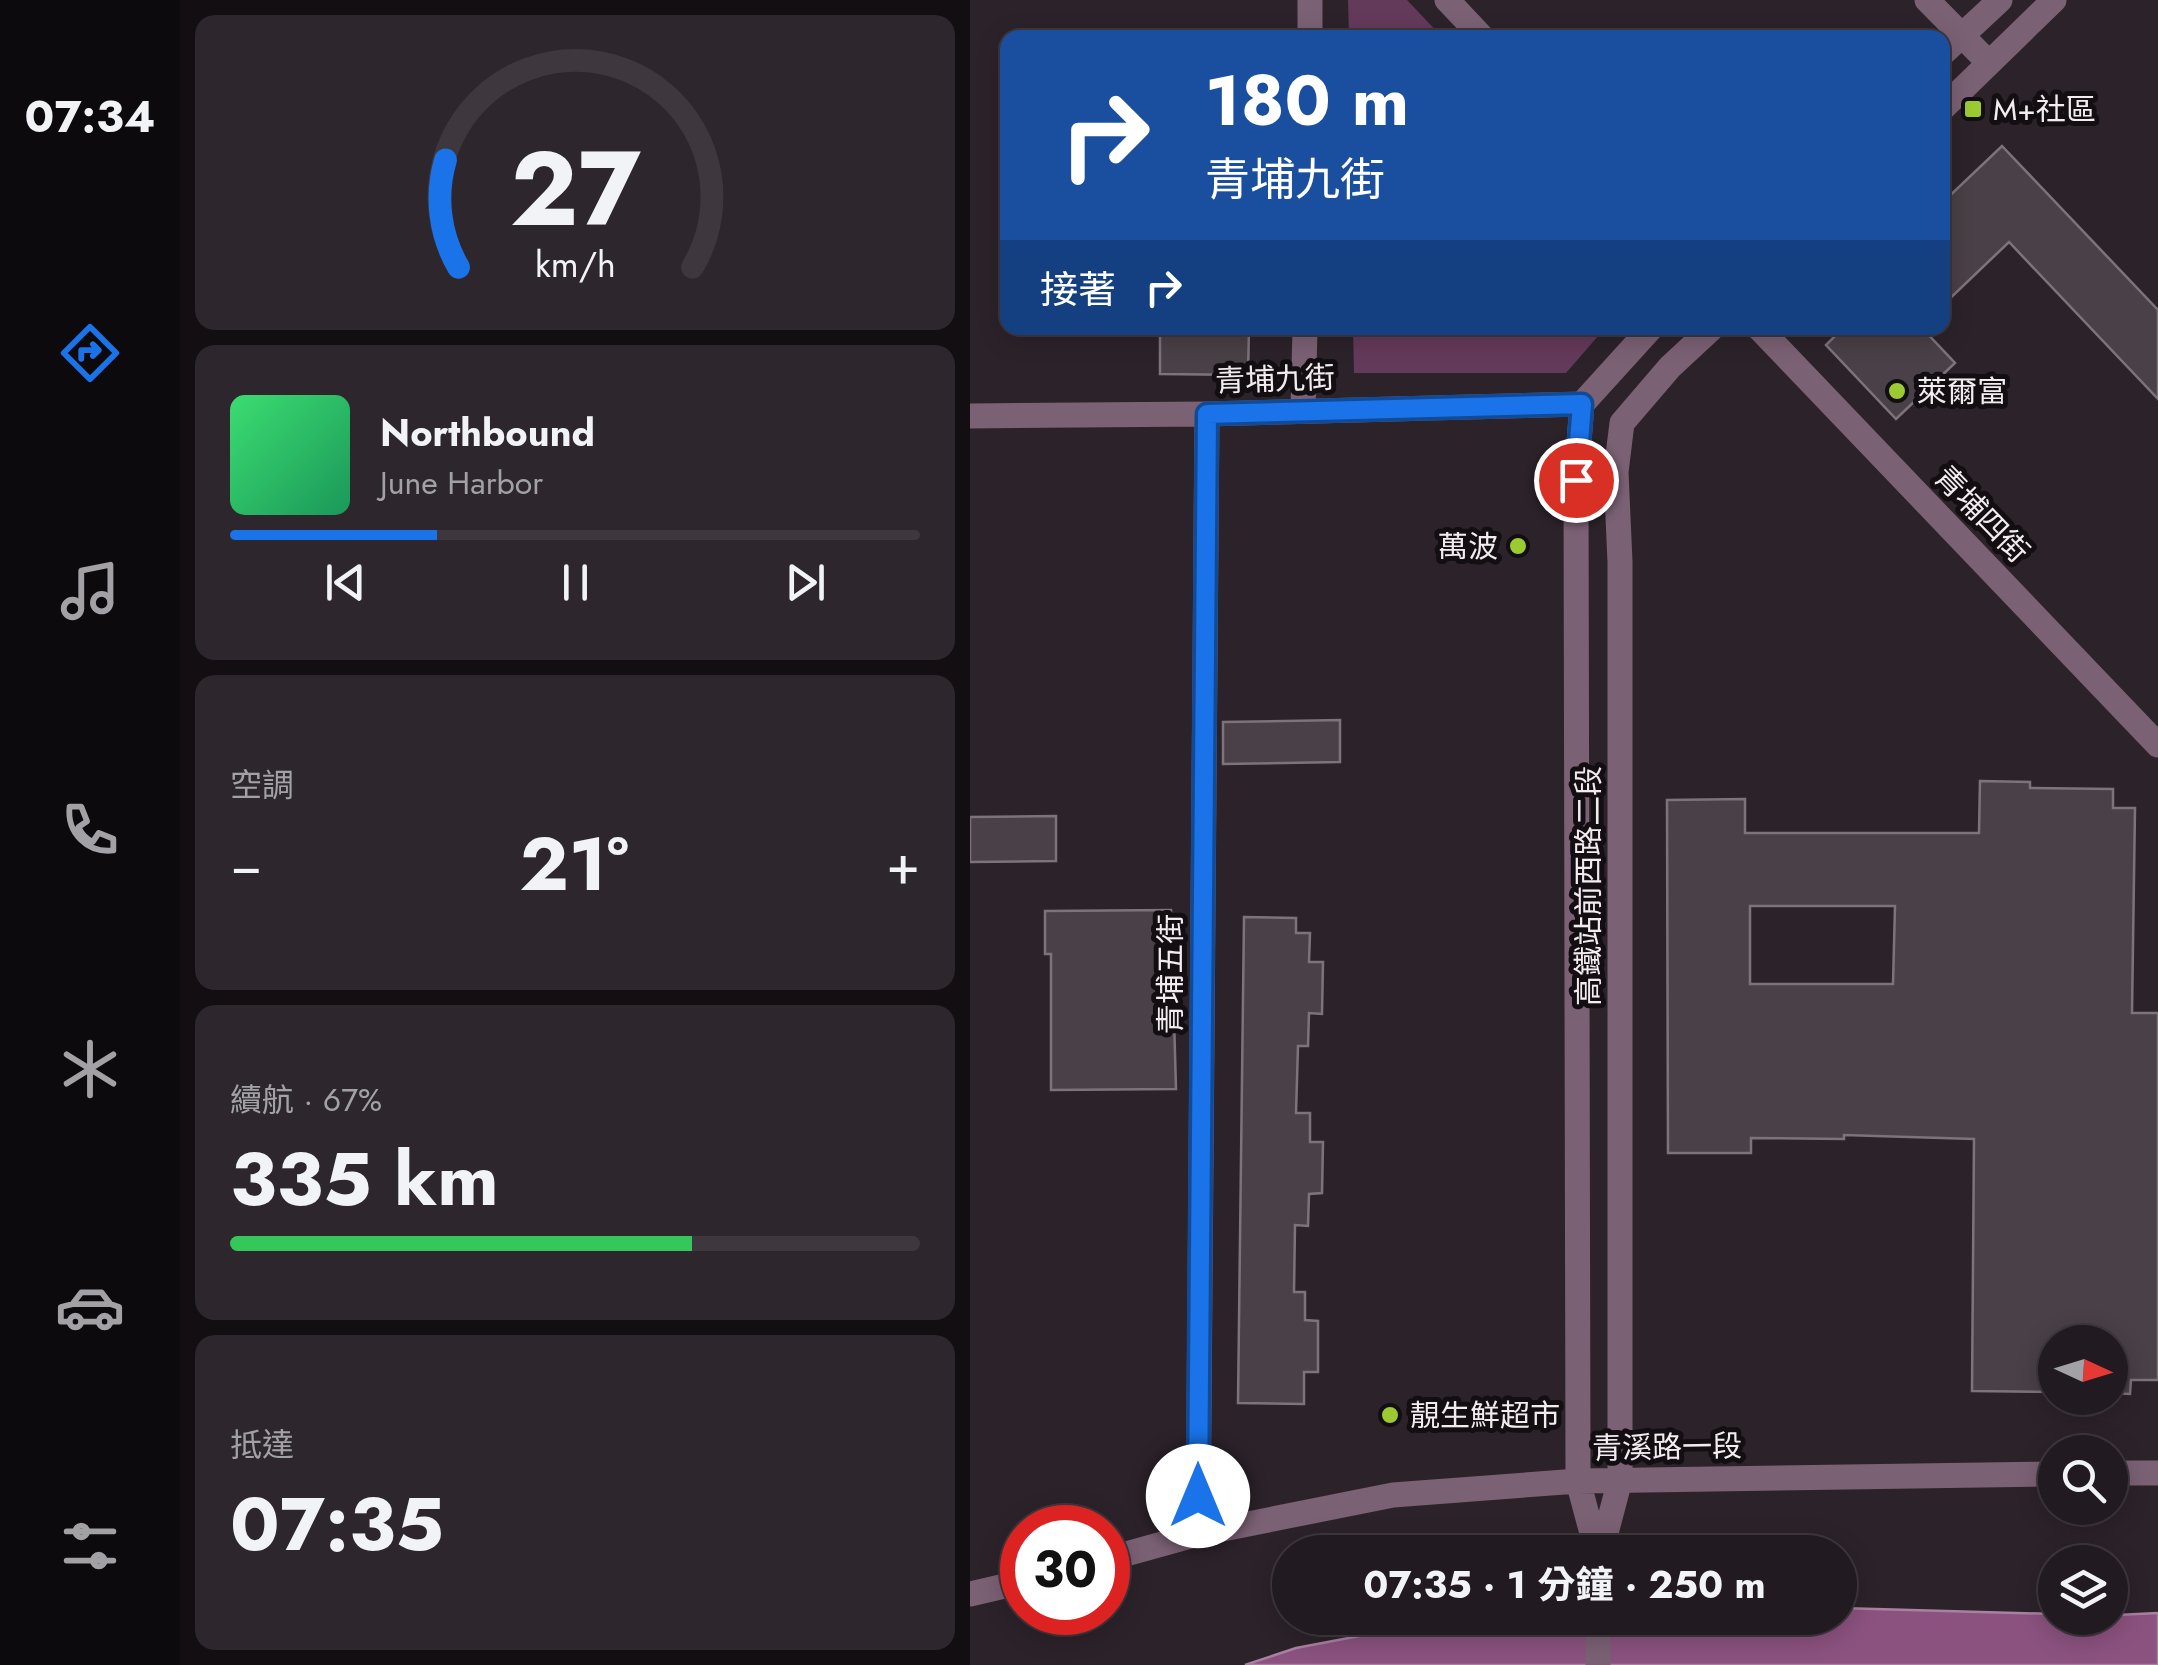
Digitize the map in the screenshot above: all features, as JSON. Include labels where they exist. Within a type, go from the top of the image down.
[{"type":"street","points":[[1310,0],[1310,30]]},
{"type":"street","points":[[1447,0],[1475,30]]},
{"type":"street","points":[[1927,0],[1943,30]]},
{"type":"street","points":[[1989,63],[1952,46],[2000,0]]},
{"type":"street","points":[[1950,101],[2054,0]]},
{"type":"street","points":[[1303,411],[1304,335]]},
{"type":"street","points":[[1582,404],[1645,335]]},
{"type":"street","name":"高鐵站前西路二段","points":[[1604,1535],[1620,1480],[1620,601],[1616,472],[1622,424],[1670,366],[1704,335]]},
{"type":"street","name":"青埔四街","points":[[1766,335],[2158,745]]},
{"type":"street","name":"青埔九街","points":[[970,416],[1582,404]]},
{"type":"street","name":"高鐵站前西路二段","points":[[1582,404],[1576,480],[1578,1481],[1594,1535]]},
{"type":"street","name":"青埔五街","points":[[1198,1534],[1207,414]]},
{"type":"street","points":[[2128,1473],[2158,1473]]},
{"type":"street","name":"青溪路一段","points":[[1130,1553],[1198,1534],[1393,1495],[1578,1481],[2038,1474]]},
{"type":"street","points":[[970,1594],[1000,1587]]},
{"type":"street","points":[[1598,1635],[1598,1665]]},
{"type":"shaded area","points":[[1348,0],[1407,0],[1435,30],[1349,30]]},
{"type":"shaded area","points":[[1353,335],[1599,335],[1566,373],[1354,373]]},
{"type":"shaded area","points":[[1857,1608],[2038,1614],[2038,1635],[2128,1635],[2128,1614],[2158,1613],[2158,1665],[1245,1665],[1296,1648],[1364,1635],[1857,1635]]},
{"type":"building","points":[[2002,146],[2158,310],[2158,399],[2009,242],[1950,298],[1950,195]]},
{"type":"building","points":[[1160,335],[1249,335],[1248,375],[1160,374]]},
{"type":"building","name":"萊爾富","points":[[1836,335],[1929,335],[1955,363],[1896,419],[1826,345]]},
{"type":"building","points":[[1340,720],[1340,762],[1223,764],[1223,722]]},
{"type":"building","points":[[1980,781],[2030,782],[2030,788],[2113,789],[2113,808],[2135,808],[2132,1013],[2158,1013],[2158,1380],[2131,1380],[2128,1394],[2128,1325],[2038,1325],[2038,1392],[1972,1391],[1974,1139],[1844,1135],[1844,1139],[1751,1138],[1751,1153],[1668,1153],[1667,800],[1745,799],[1745,833],[1979,833]],"holes":[[[1750,906],[1895,906],[1893,984],[1750,984]]]},
{"type":"building","points":[[1056,816],[1056,861],[970,862],[970,817]]},
{"type":"building","points":[[1171,910],[1176,1089],[1051,1090],[1051,954],[1045,954],[1045,911]]},
{"type":"building","points":[[1244,917],[1296,918],[1296,933],[1310,933],[1309,962],[1323,962],[1322,1014],[1309,1013],[1308,1046],[1298,1046],[1296,1113],[1310,1113],[1310,1142],[1323,1142],[1322,1193],[1309,1194],[1308,1226],[1295,1225],[1294,1292],[1305,1292],[1305,1320],[1318,1321],[1318,1372],[1304,1372],[1304,1404],[1238,1403]]},
{"type":"place","name":"M+社區","points":[[1973,109]]},
{"type":"place","name":"萊爾富","points":[[1897,391]]},
{"type":"place","name":"萬波","points":[[1518,546]]},
{"type":"place","name":"靚生鮮超市","points":[[1390,1415]]},
{"type":"route","points":[[1198,1496],[1207,414],[1582,404],[1576,480]]}]
